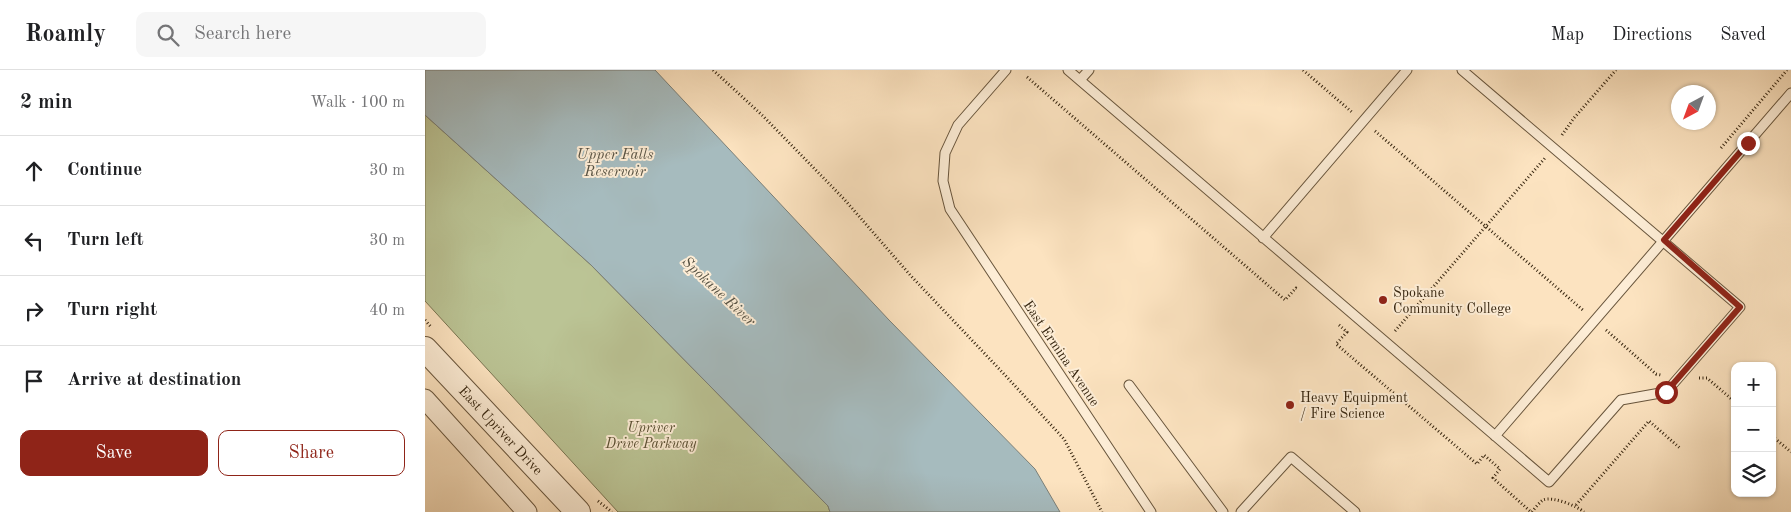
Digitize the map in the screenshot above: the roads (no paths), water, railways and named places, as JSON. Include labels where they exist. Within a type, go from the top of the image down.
[{"type":"street","name":"East Upriver Drive","points":[[425,349],[578,512]]},
{"type":"street","points":[[425,399],[527,512]]},
{"type":"lane","name":"East Ermina Avenue","points":[[1006,70],[958,125],[945,152],[943,181],[950,209],[1151,512]]},
{"type":"lane","points":[[1068,70],[1549,482],[1621,400],[1666,392],[1740,307],[1664,240],[1462,70]]},
{"type":"lane","points":[[1080,80],[1089,70]]},
{"type":"lane","points":[[1263,238],[1407,70]]},
{"type":"lane","points":[[1495,436],[1791,94]]},
{"type":"lane","points":[[1129,385],[1223,512]]},
{"type":"lane","points":[[1241,512],[1291,457],[1355,512]]},
{"type":"water","name":"Upper Falls Reservoir","points":[[425,70],[655,70],[889,320],[1035,469],[1060,512],[830,512],[828,506],[591,265],[425,115]]},
{"type":"place","name":"Spokane Community College","points":[[1383,300]]},
{"type":"place","name":"Heavy Equipment / Fire Science","points":[[1290,405]]},
{"type":"water label","name":"Spokane River","points":[[719,291]]},
{"type":"park label","name":"Upriver Drive Parkway","points":[[651,436]]}]
